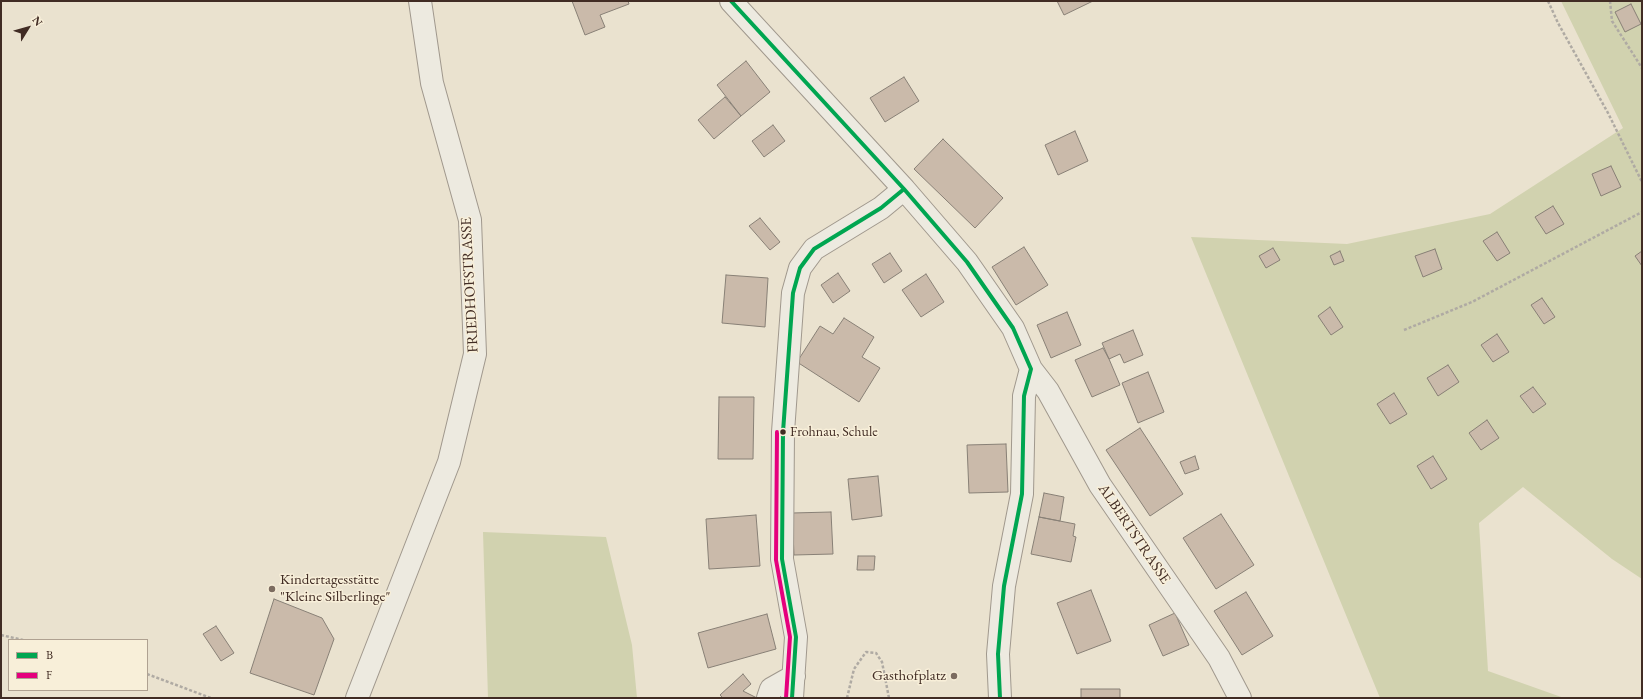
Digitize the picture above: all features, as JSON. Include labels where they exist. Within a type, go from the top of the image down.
[{"type":"street","name":"FRIEDHOFSTRASSE","points":[[358,698],[448,462],[475,354],[470,220],[432,84],[420,1]]},
{"type":"street","name":"ALBERTSTRASSE","points":[[731,1],[904,190],[967,262],[1013,328],[1031,369],[1048,392],[1100,484],[1219,658],[1240,698]]},
{"type":"street","points":[[792,698],[796,637],[782,559],[783,432],[793,293],[800,268],[814,249],[880,208],[904,190]]},
{"type":"street","points":[[1000,698],[998,654],[1004,586],[1022,494],[1024,396],[1031,369]]},
{"type":"street","points":[[768,698],[771,689],[794,676]]},
{"type":"path","points":[[1548,1],[1558,23],[1608,113],[1642,182]]},
{"type":"path","points":[[1610,1],[1612,21],[1642,68]]},
{"type":"path","points":[[1404,330],[1472,302],[1642,212]]},
{"type":"path","points":[[1,635],[19,639]]},
{"type":"path","points":[[847,698],[854,669],[866,652],[876,652],[882,662],[889,698]]},
{"type":"path","points":[[148,674],[211,698]]},
{"type":"green space","points":[[1561,1],[1642,1],[1642,579],[1612,559],[1523,487],[1479,523],[1488,671],[1564,698],[1380,698],[1191,237],[1347,244],[1490,214],[1623,128]]},
{"type":"green space","points":[[483,532],[606,537],[632,645],[637,698],[488,698]]},
{"type":"building","points":[[572,1],[628,1],[629,4],[600,15],[605,27],[585,35]]},
{"type":"building","points":[[1057,1],[1093,1],[1064,15]]},
{"type":"building","points":[[1631,4],[1641,24],[1625,32],[1615,12]]},
{"type":"building","points":[[746,61],[770,92],[741,116],[717,85]]},
{"type":"building","points":[[904,77],[919,101],[885,122],[870,98]]},
{"type":"building","points":[[725,97],[741,116],[714,139],[698,120]]},
{"type":"building","points":[[773,125],[785,141],[764,157],[752,141]]},
{"type":"building","points":[[1075,131],[1088,161],[1058,175],[1045,145]]},
{"type":"building","points":[[943,139],[1003,198],[975,228],[914,169]]},
{"type":"building","points":[[1611,166],[1621,187],[1601,196],[1592,174]]},
{"type":"building","points":[[1553,206],[1564,224],[1546,234],[1535,217]]},
{"type":"building","points":[[760,218],[780,242],[770,250],[749,226]]},
{"type":"building","points":[[1497,232],[1510,253],[1497,261],[1483,241]]},
{"type":"building","points":[[1024,247],[1048,285],[1016,305],[992,267]]},
{"type":"building","points":[[1273,248],[1280,260],[1266,268],[1259,256]]},
{"type":"building","points":[[1435,249],[1442,269],[1423,277],[1415,256]]},
{"type":"building","points":[[1340,251],[1344,261],[1334,265],[1330,256]]},
{"type":"building","points":[[1642,251],[1642,266],[1635,256]]},
{"type":"building","points":[[890,253],[902,271],[884,283],[872,264]]},
{"type":"building","points":[[838,273],[850,291],[833,303],[821,285]]},
{"type":"building","points":[[926,274],[944,302],[921,317],[902,290]]},
{"type":"building","points":[[726,275],[768,278],[765,327],[722,323]]},
{"type":"building","points":[[1542,298],[1555,317],[1544,324],[1531,305]]},
{"type":"building","points":[[1330,307],[1343,327],[1331,335],[1318,316]]},
{"type":"building","points":[[1067,312],[1081,345],[1051,358],[1037,325]]},
{"type":"building","points":[[844,318],[874,337],[862,357],[880,368],[859,402],[797,362],[820,326],[833,334]]},
{"type":"building","points":[[1133,330],[1143,355],[1124,363],[1120,354],[1109,359],[1102,343]]},
{"type":"building","points":[[1497,334],[1509,352],[1493,362],[1481,345]]},
{"type":"building","points":[[1103,348],[1120,385],[1092,397],[1075,360]]},
{"type":"building","points":[[1448,365],[1459,382],[1438,396],[1427,378]]},
{"type":"building","points":[[1148,372],[1164,412],[1138,423],[1122,383]]},
{"type":"building","points":[[1533,387],[1546,404],[1533,413],[1520,396]]},
{"type":"building","points":[[1394,393],[1407,414],[1390,424],[1377,404]]},
{"type":"building","points":[[719,397],[754,397],[753,459],[718,459]]},
{"type":"building","points":[[1487,420],[1499,438],[1481,450],[1469,433]]},
{"type":"building","points":[[1140,428],[1183,494],[1150,516],[1106,450]]},
{"type":"building","points":[[1006,444],[1008,492],[969,493],[967,445]]},
{"type":"building","points":[[1195,456],[1199,469],[1185,474],[1180,462]]},
{"type":"building","points":[[1433,456],[1447,479],[1431,489],[1417,466]]},
{"type":"building","points":[[878,476],[882,516],[852,520],[848,479]]},
{"type":"building","points":[[1044,493],[1064,497],[1060,521],[1039,517]]},
{"type":"building","points":[[831,512],[833,554],[794,555],[792,513]]},
{"type":"building","points":[[1221,514],[1254,565],[1216,589],[1183,538]]},
{"type":"building","points":[[756,515],[760,566],[709,569],[706,519]]},
{"type":"building","points":[[1039,517],[1075,524],[1073,536],[1076,537],[1071,562],[1031,554]]},
{"type":"building","points":[[858,556],[875,556],[874,570],[857,570]]},
{"type":"building","points":[[1091,590],[1111,641],[1077,654],[1057,603]]},
{"type":"building","points":[[1246,592],[1273,636],[1242,655],[1214,611]]},
{"type":"building","points":[[274,599],[322,618],[334,639],[314,695],[250,673]]},
{"type":"building","points":[[1175,613],[1189,645],[1163,656],[1149,625]]},
{"type":"building","points":[[767,614],[776,649],[708,668],[698,633]]},
{"type":"building","points":[[216,626],[234,653],[221,661],[203,634]]},
{"type":"building","points":[[743,674],[751,684],[743,691],[757,698],[723,698],[720,695]]},
{"type":"building","points":[[1081,689],[1120,689],[1120,698],[1081,698]]},
{"type":"transit line","name":"B","points":[[731,1],[904,189],[967,262],[1013,328],[1031,369],[1024,396],[1022,494],[1004,586],[998,654],[1000,698]]},
{"type":"transit line","name":"B","points":[[792,698],[796,637],[782,559],[783,432],[793,293],[800,268],[814,249],[881,208],[904,189]]},
{"type":"transit line","name":"F","points":[[777,432],[776,560],[790,637],[786,698]]},
{"type":"place","name":"Frohnau, Schule","points":[[783,432]]},
{"type":"place","name":"Kindertagesstätte \"Kleine Silberlinge\"","points":[[272,589]]},
{"type":"place","name":"Gasthofplatz","points":[[954,676]]}]
